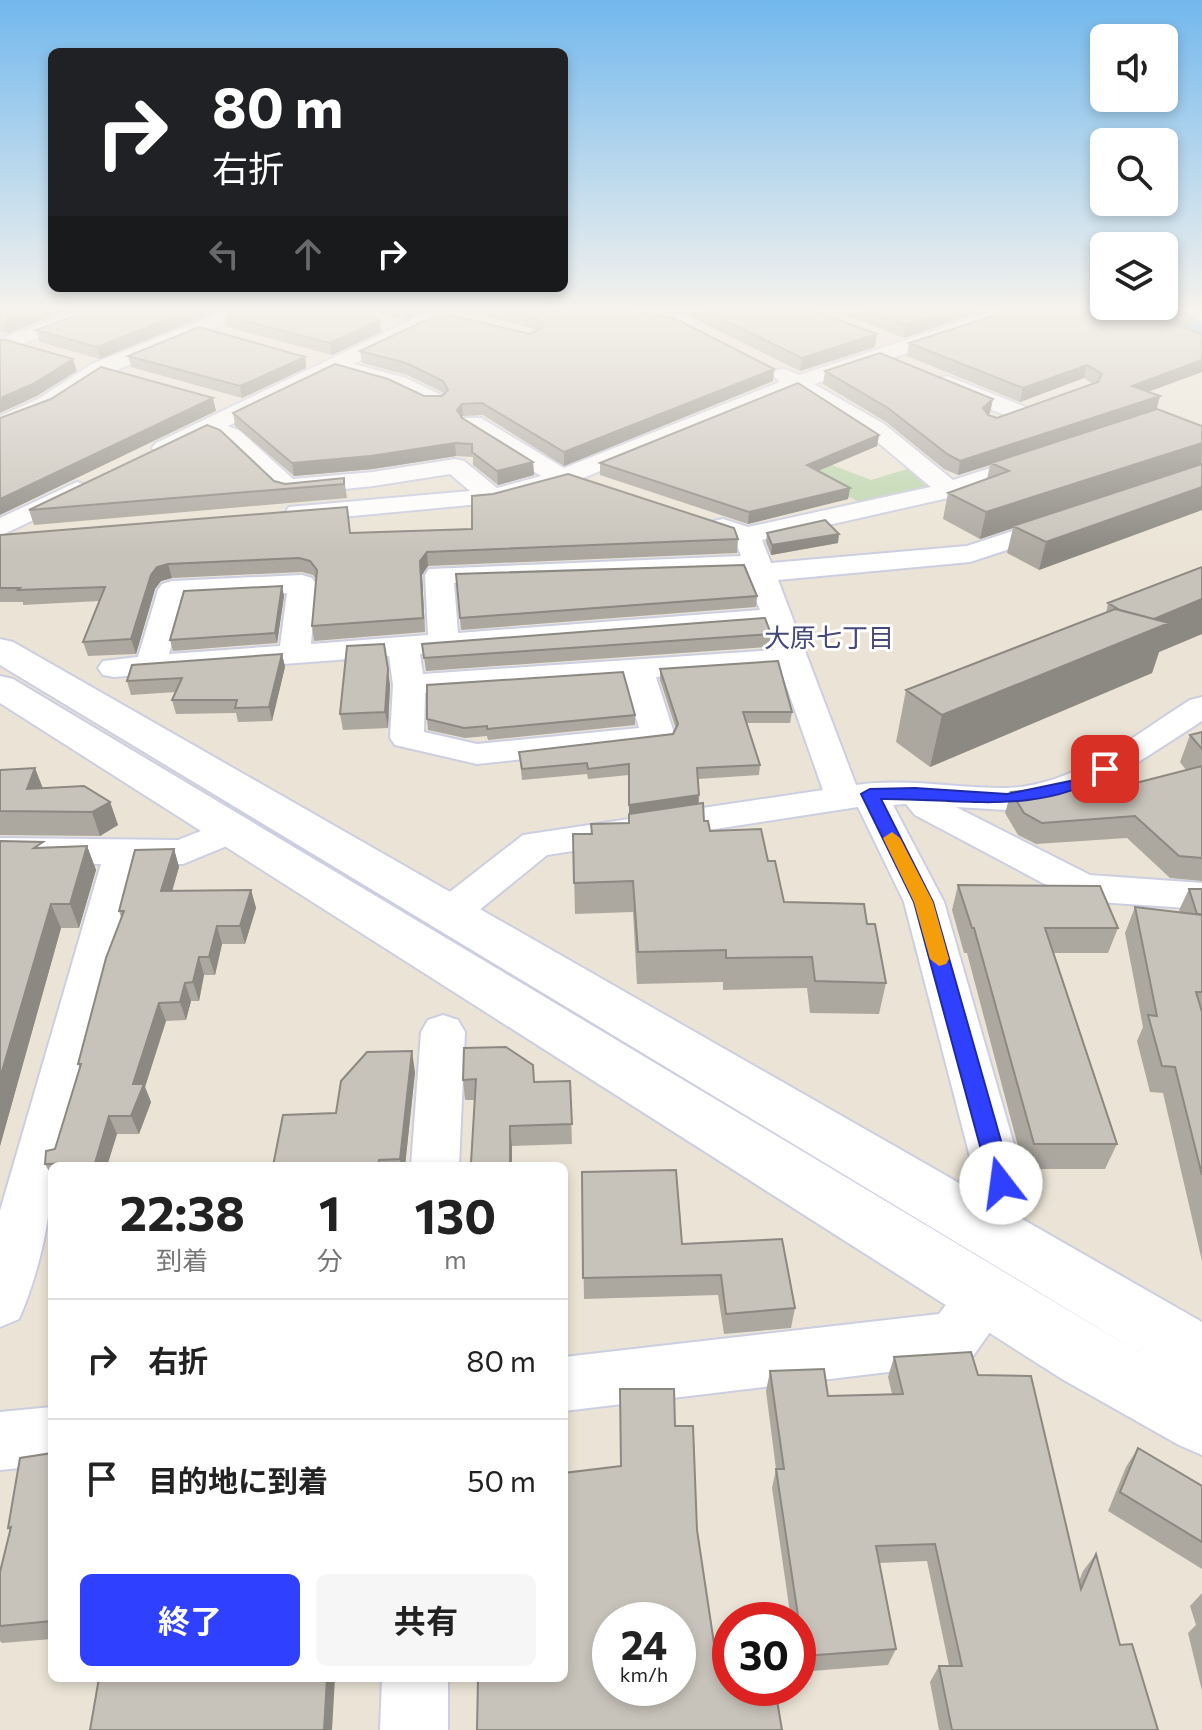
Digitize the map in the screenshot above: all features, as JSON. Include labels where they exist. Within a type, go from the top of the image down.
[{"type":"street","points":[[0,424],[46,404],[65,392]]},
{"type":"street","points":[[145,457],[212,413],[244,409],[280,392]]},
{"type":"street","points":[[416,392],[435,401]]},
{"type":"street","points":[[270,516],[493,497],[565,477],[774,392]]},
{"type":"street","points":[[814,392],[876,429],[949,489]]},
{"type":"street","points":[[974,392],[1020,413]]},
{"type":"street","points":[[989,424],[1046,403]]},
{"type":"street","points":[[212,413],[287,487],[373,479],[455,466],[493,497]]},
{"type":"street","points":[[473,423],[565,477],[613,491]]},
{"type":"street","points":[[702,520],[747,535],[949,489],[1065,451]]},
{"type":"street","points":[[0,528],[93,482]]},
{"type":"street","points":[[444,641],[439,575],[583,569],[757,569],[970,554],[1086,514]]},
{"type":"street","points":[[747,535],[792,658],[857,797],[924,902],[1001,1183],[976,1223]]},
{"type":"street","points":[[0,539],[32,536]]},
{"type":"street","points":[[583,569],[593,630]]},
{"type":"street","points":[[151,664],[172,590],[302,584],[295,654]]},
{"type":"street","points":[[114,668],[777,618]]},
{"type":"street","points":[[403,644],[409,685],[407,738],[477,754],[658,736],[637,668]]},
{"type":"street","points":[[0,650],[1202,1356]]},
{"type":"street","points":[[409,685],[792,658]]},
{"type":"street","points":[[0,687],[1084,1357],[1202,1422]]},
{"type":"street","points":[[447,915],[536,844],[857,797],[915,793],[1007,799],[1080,784],[1202,707]]},
{"type":"street","points":[[915,793],[928,807],[1083,888],[1202,896]]},
{"type":"street","points":[[0,850],[183,852],[231,831]]},
{"type":"street","points":[[0,1302],[123,852]]},
{"type":"street","points":[[435,1162],[443,1032]]},
{"type":"street","points":[[568,1384],[954,1338],[986,1294]]},
{"type":"street","points":[[0,1441],[48,1436]]},
{"type":"street","points":[[414,1730],[415,1682]]},
{"type":"green space","points":[[806,455],[871,480],[911,468],[936,489],[865,505],[783,463]]},
{"type":"building","points":[[0,392],[15,392],[0,398]]},
{"type":"building","points":[[62,392],[190,392],[213,398],[0,499],[0,418]]},
{"type":"building","points":[[277,392],[415,392],[424,396],[442,396],[446,392],[716,392],[564,452],[482,403],[462,404],[457,410],[462,418],[533,462],[497,471],[472,452],[472,444],[455,443],[371,456],[292,463],[233,413]]},
{"type":"building","points":[[776,392],[812,392],[879,435],[807,465],[850,488],[749,512],[600,463]]},
{"type":"building","points":[[860,392],[975,392],[993,399],[983,408],[988,415],[997,418],[1071,392],[1148,392],[1160,396],[960,461],[888,408]]},
{"type":"building","points":[[1157,409],[1202,426],[1202,443],[986,512],[948,493],[1009,471],[991,463]]},
{"type":"building","points":[[207,425],[220,430],[274,481],[285,484],[344,478],[344,484],[29,510]]},
{"type":"building","points":[[1202,464],[1202,487],[1046,542],[1013,526]]},
{"type":"building","points":[[568,474],[734,528],[738,539],[427,552],[420,561],[423,618],[312,626],[317,570],[310,561],[299,558],[168,564],[157,567],[151,575],[131,639],[83,642],[105,587],[0,588],[0,535],[347,507],[350,533],[472,529],[472,496],[493,494]]},
{"type":"building","points":[[825,520],[839,534],[772,545],[767,533]]},
{"type":"building","points":[[744,565],[757,596],[460,618],[456,574]]},
{"type":"building","points":[[1202,567],[1202,599],[1154,619],[1120,610],[1108,603]]},
{"type":"building","points":[[282,586],[275,633],[170,640],[184,591]]},
{"type":"building","points":[[1115,609],[1169,623],[942,715],[906,690]]},
{"type":"building","points":[[765,618],[771,634],[424,658],[422,644]]},
{"type":"building","points":[[384,644],[388,669],[385,712],[340,714],[347,646]]},
{"type":"building","points":[[282,654],[269,707],[235,708],[237,700],[172,700],[182,678],[127,681],[132,665]]},
{"type":"building","points":[[778,661],[792,712],[743,712],[760,765],[697,768],[699,795],[629,805],[629,764],[588,769],[587,763],[522,769],[519,752],[673,734],[678,724],[660,669]]},
{"type":"building","points":[[623,672],[635,715],[487,729],[487,726],[464,728],[427,719],[427,685]]},
{"type":"building","points":[[1202,732],[1202,749],[1190,735]]},
{"type":"building","points":[[1202,766],[1202,858],[1179,856],[1135,816],[1042,823],[1024,813],[1011,792],[1087,785],[1093,794]]},
{"type":"building","points":[[35,768],[27,789],[84,786],[110,802],[92,812],[0,811],[0,770]]},
{"type":"building","points":[[703,803],[704,821],[708,821],[710,831],[761,829],[768,861],[775,861],[784,902],[864,904],[867,924],[875,924],[886,983],[815,981],[812,957],[726,958],[726,950],[638,952],[633,881],[574,883],[573,834],[592,834],[591,824],[629,823],[629,814]]},
{"type":"building","points":[[0,841],[43,842],[34,848],[87,846],[70,904],[51,904],[0,1078]]},
{"type":"building","points":[[174,849],[161,891],[251,890],[240,926],[217,926],[209,957],[199,957],[193,982],[185,983],[180,1002],[159,1003],[133,1084],[144,1084],[131,1116],[109,1116],[95,1162],[45,1164],[46,1151],[55,1149],[81,1064],[78,1064],[106,958],[124,911],[119,911],[135,850]]},
{"type":"building","points":[[958,885],[1100,886],[1118,928],[1045,928],[1117,1144],[1034,1144],[974,928]]},
{"type":"building","points":[[1189,889],[1202,889],[1202,914],[1197,914]]},
{"type":"building","points":[[1135,907],[1202,915],[1202,992],[1196,992],[1202,1012],[1202,1175],[1175,1067],[1162,1066],[1148,1015],[1157,1016]]},
{"type":"building","points":[[506,1047],[533,1065],[534,1082],[570,1081],[572,1124],[510,1126],[510,1162],[471,1162],[476,1079],[463,1080],[464,1048]]},
{"type":"building","points":[[412,1051],[400,1159],[379,1162],[274,1162],[283,1115],[336,1113],[341,1081],[367,1052]]},
{"type":"building","points":[[676,1170],[682,1244],[782,1239],[795,1308],[726,1314],[721,1275],[583,1278],[582,1172]]},
{"type":"building","points":[[971,1352],[978,1375],[1031,1376],[1081,1589],[1096,1554],[1120,1645],[1132,1644],[1158,1730],[952,1730],[939,1666],[962,1666],[935,1544],[876,1546],[896,1649],[816,1655],[816,1602],[796,1602],[776,1469],[784,1469],[770,1371],[824,1369],[828,1396],[903,1394],[894,1357]]},
{"type":"building","points":[[620,1389],[674,1389],[675,1426],[693,1426],[697,1530],[712,1630],[712,1706],[778,1706],[782,1730],[477,1730],[478,1682],[568,1682],[568,1473],[621,1466]]},
{"type":"building","points":[[1138,1448],[1202,1486],[1202,1542],[1120,1492]]},
{"type":"building","points":[[48,1454],[48,1621],[0,1626],[0,1572],[11,1527],[8,1528],[20,1458]]},
{"type":"building","points":[[98,1682],[327,1682],[324,1730],[90,1730]]},
{"type":"slow traffic","points":[[892,838],[924,902],[939,959]]},
{"type":"district","name":"大原七丁目","points":[[829,638]]},
{"type":"route","points":[[1001,1183],[924,902],[870,794],[915,793],[1007,799],[1080,784],[1105,769]]}]
